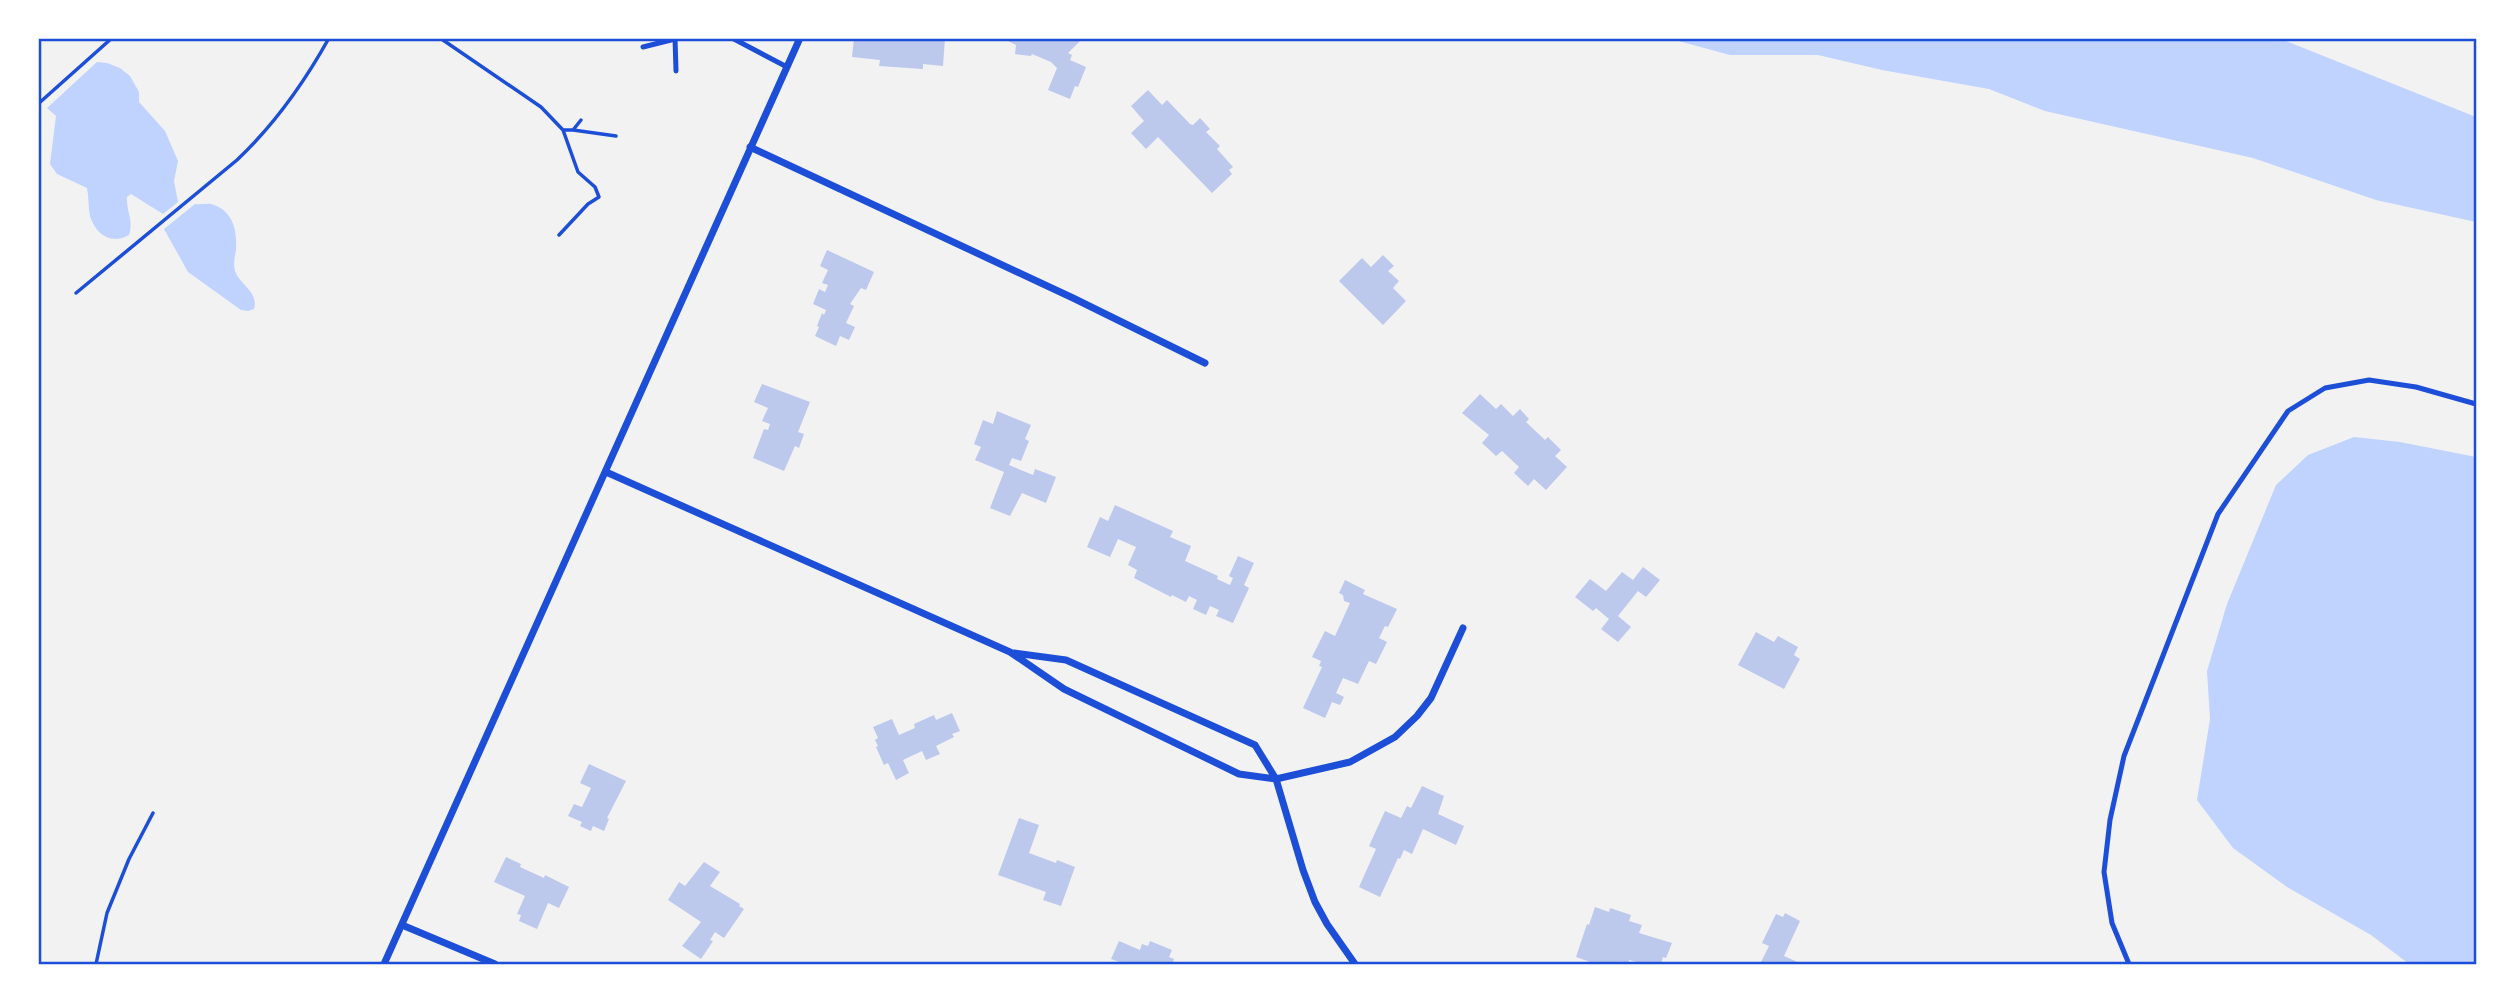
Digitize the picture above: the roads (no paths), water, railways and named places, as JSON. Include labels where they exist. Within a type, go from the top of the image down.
[{"type":"street","points":[[384,964],[800,38]]},
{"type":"street","points":[[750,147],[1073,298],[1205,363]]},
{"type":"street","points":[[606,472],[1010,652],[1064,689],[1239,774],[1276,779],[1350,762],[1395,737],[1431,698],[1463,628]]},
{"type":"street","points":[[1010,652],[1066,660],[1255,745],[1276,779],[1315,902],[1355,964]]},
{"type":"street","points":[[402,925],[495,964]]},
{"type":"lane","points":[[732,38],[787,67]]},
{"type":"lane","points":[[643,47],[675,39],[676,71]]},
{"type":"lane","points":[[2129,964],[2112,923],[2105,872],[2110,820],[2124,756],[2218,514],[2288,411],[2325,388],[2370,380],[2416,387],[2476,404]]},
{"type":"water","points":[[1671,39],[2281,39],[2476,117],[2476,222],[2376,200],[2253,158],[2045,111],[1989,89],[1882,70],[1818,55],[1730,55]]},
{"type":"water","points":[[97,62],[120,68],[130,76],[139,92],[139,102],[165,131],[178,161],[174,181],[178,202],[163,214],[131,194],[127,197],[131,225],[129,235],[116,239],[100,233],[93,223],[89,213],[87,188],[57,174],[50,164],[56,116],[47,108]]},
{"type":"water","points":[[195,204],[218,207],[229,216],[236,242],[235,271],[252,293],[254,309],[241,310],[188,272],[164,229]]},
{"type":"water","points":[[2354,437],[2400,442],[2476,457],[2476,964],[2409,964],[2371,935],[2287,887],[2233,848],[2197,800],[2210,719],[2207,671],[2227,604],[2276,485],[2308,455]]}]
